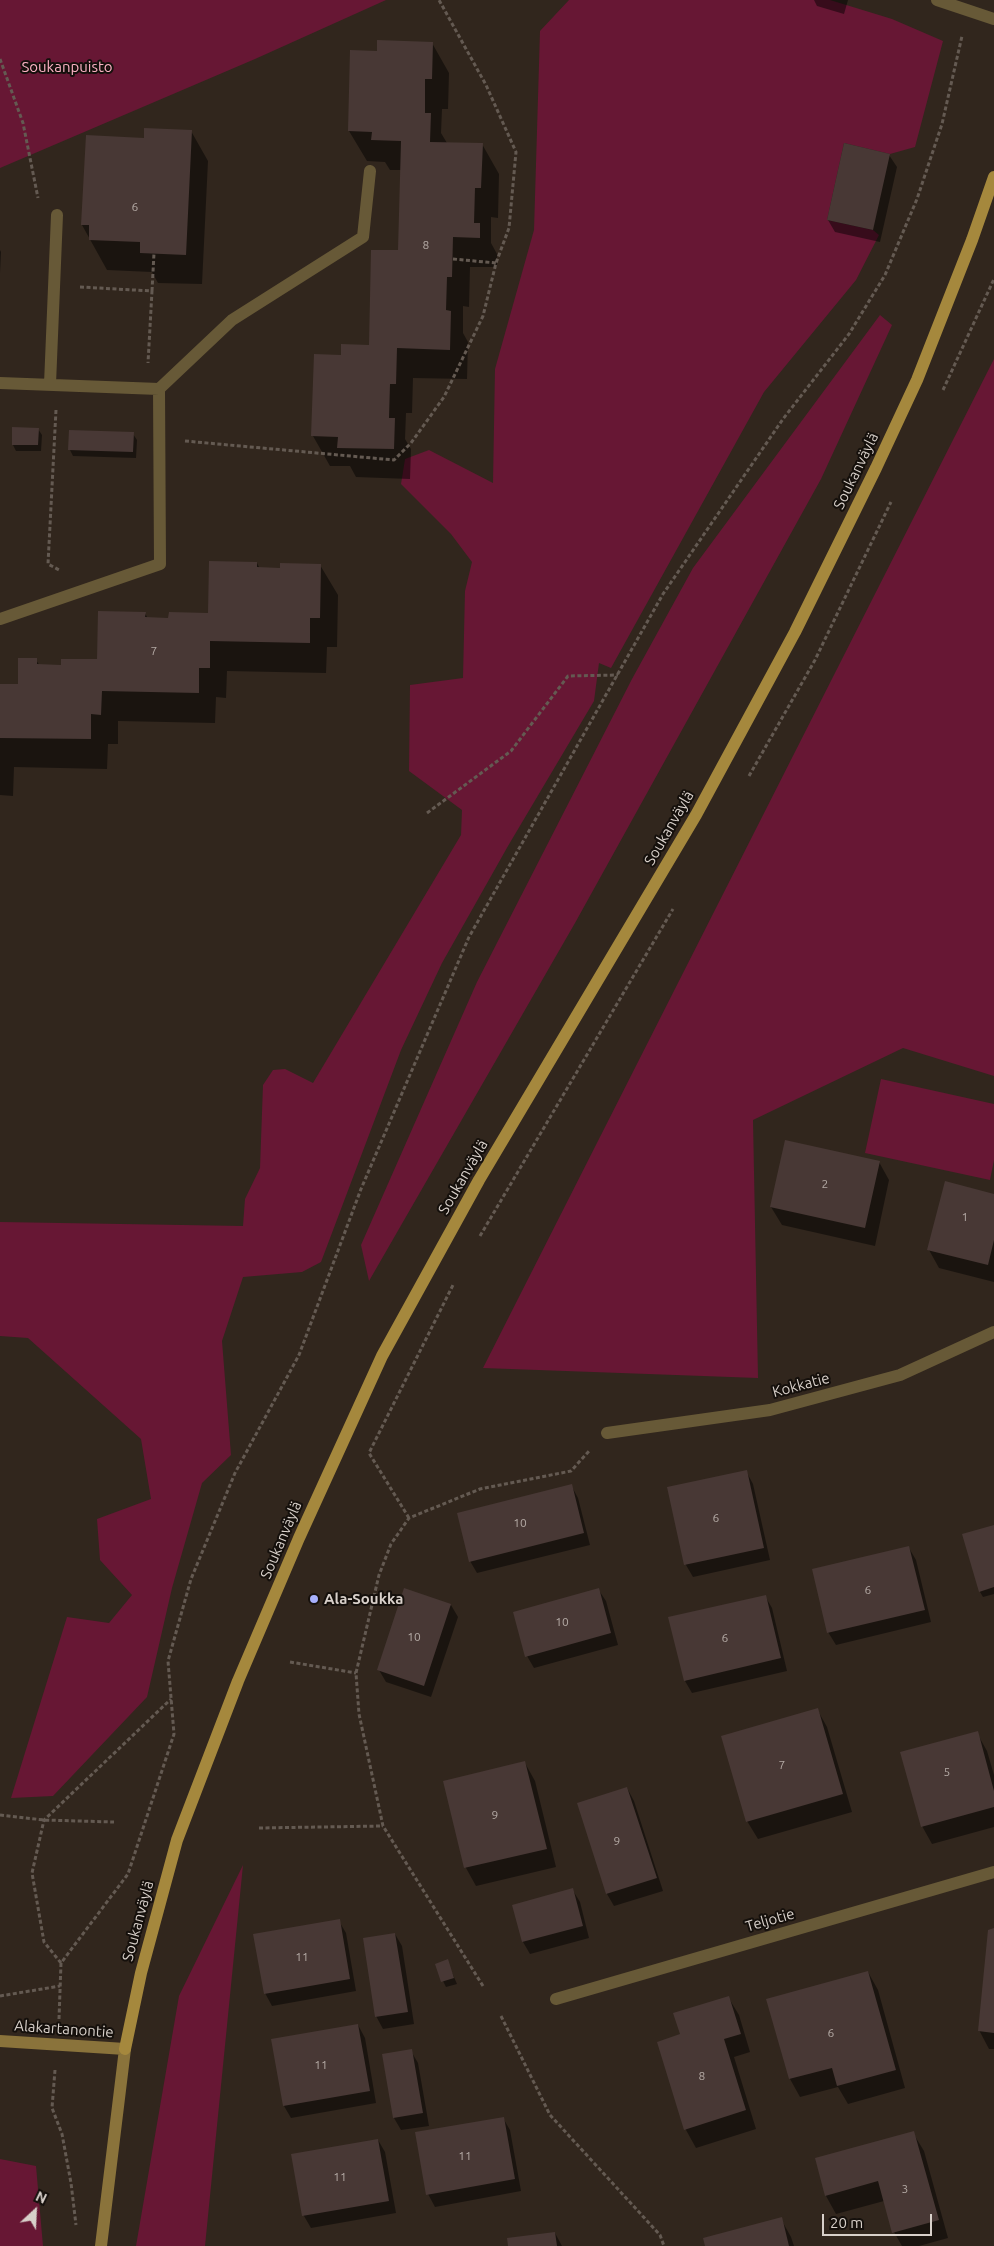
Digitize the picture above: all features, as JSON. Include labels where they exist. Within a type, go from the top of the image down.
[{"type":"main road","name":"Soukanväylä","points":[[101,2246],[125,2050],[141,1973],[177,1840],[238,1681],[299,1538],[382,1356],[479,1180],[696,815],[796,632],[917,380],[972,240],[994,177]]},
{"type":"main road","name":"Alakartanontie","points":[[0,2041],[125,2050]]},
{"type":"street","points":[[937,0],[994,19]]},
{"type":"street","points":[[0,383],[153,389],[232,320],[363,237],[370,170]]},
{"type":"street","points":[[54,384],[54,286],[57,215]]},
{"type":"street","points":[[0,619],[160,564],[159,438],[153,389]]},
{"type":"street","name":"Kokkatie","points":[[607,1433],[770,1410],[900,1375],[994,1332]]},
{"type":"street","name":"Teljotie","points":[[556,1999],[994,1872]]},
{"type":"path","points":[[159,438],[394,460],[411,443],[444,397],[483,316],[496,263],[509,228],[516,152],[486,85],[439,0]]},
{"type":"path","points":[[76,2228],[71,2184],[62,2134],[52,2108],[58,2045],[61,1963],[128,1874],[174,1734],[168,1661],[191,1579],[235,1473],[299,1355],[361,1189],[469,936],[664,594],[783,420],[849,334],[885,275],[917,199],[942,124],[968,10]]},
{"type":"path","points":[[0,59],[23,123],[39,200]]},
{"type":"path","points":[[153,389],[152,291],[154,253]]},
{"type":"path","points":[[453,259],[496,263]]},
{"type":"path","points":[[54,286],[152,291]]},
{"type":"path","points":[[54,384],[48,564],[93,587]]},
{"type":"path","points":[[427,813],[512,751],[568,676],[618,676]]},
{"type":"path","points":[[483,1986],[383,1826],[359,1714],[356,1673],[379,1575],[391,1544],[409,1518],[480,1489],[570,1471],[607,1433]]},
{"type":"path","points":[[290,1662],[356,1673]]},
{"type":"path","points":[[61,1963],[44,1942],[32,1873],[44,1820],[171,1698]]},
{"type":"path","points":[[0,1815],[44,1820],[114,1822]]},
{"type":"path","points":[[259,1828],[383,1826]]},
{"type":"path","points":[[0,1996],[60,1986]]},
{"type":"path","points":[[501,2016],[550,2115],[660,2235],[664,2246]]},
{"type":"green space","name":"Soukanpuisto","points":[[0,0],[386,0],[255,59],[0,168]]},
{"type":"green space","points":[[569,0],[830,0],[892,19],[943,41],[915,147],[890,154],[844,143],[827,220],[873,230],[879,235],[856,280],[764,392],[611,668],[599,663],[594,701],[508,846],[442,963],[401,1050],[321,1262],[302,1272],[243,1277],[222,1341],[231,1455],[202,1483],[172,1588],[147,1697],[53,1796],[11,1798],[67,1617],[109,1623],[132,1595],[100,1560],[97,1519],[151,1499],[141,1439],[28,1338],[0,1336],[0,1222],[243,1226],[245,1199],[260,1168],[263,1085],[273,1070],[285,1069],[313,1083],[461,835],[462,810],[409,771],[410,685],[463,678],[465,591],[472,562],[451,534],[401,484],[405,459],[429,450],[493,483],[495,369],[534,230],[540,31]]},
{"type":"green space","points":[[880,315],[892,325],[821,479],[575,923],[369,1281],[361,1245],[477,982],[632,679],[693,568]]},
{"type":"green space","points":[[994,359],[994,1076],[903,1048],[753,1120],[758,1378],[483,1368]]},
{"type":"green space","points":[[881,1079],[994,1104],[994,1160],[990,1180],[865,1153]]},
{"type":"green space","points":[[243,1865],[205,2246],[136,2246],[179,1996]]},
{"type":"green space","points":[[0,2159],[36,2166],[43,2246],[0,2246]]},
{"type":"building","points":[[377,40],[433,42],[432,79],[425,79],[425,113],[431,113],[430,142],[483,143],[481,188],[475,188],[474,223],[480,223],[480,238],[453,237],[452,277],[447,277],[446,310],[451,311],[450,350],[397,348],[396,384],[390,384],[389,418],[395,418],[394,449],[337,448],[338,437],[311,436],[314,354],[341,355],[341,344],[369,345],[371,250],[398,250],[401,141],[371,140],[372,132],[348,131],[350,50],[377,51]]},
{"type":"building","points":[[144,128],[192,130],[186,255],[140,253],[140,242],[89,240],[89,225],[81,225],[86,135],[144,138]]},
{"type":"building","points":[[844,143],[890,154],[873,230],[827,220]]},
{"type":"building","points":[[12,427],[39,428],[38,445],[12,445]]},
{"type":"building","points":[[69,430],[134,432],[133,452],[68,450]]},
{"type":"building","points":[[209,561],[257,562],[257,567],[280,568],[280,563],[321,564],[320,618],[310,618],[310,643],[210,641],[210,668],[199,668],[199,693],[102,691],[101,715],[91,714],[91,739],[0,738],[0,684],[18,684],[18,658],[37,658],[37,664],[61,665],[61,659],[97,659],[98,611],[146,612],[145,617],[168,618],[169,612],[208,613]]},
{"type":"building","points":[[785,1140],[880,1161],[865,1228],[770,1207]]},
{"type":"building","points":[[945,1181],[994,1194],[994,1240],[988,1265],[927,1250]]},
{"type":"building","points":[[747,1470],[764,1548],[684,1565],[667,1487]]},
{"type":"building","points":[[572,1484],[584,1533],[469,1562],[457,1513]]},
{"type":"building","points":[[994,1525],[994,1587],[979,1592],[962,1534]]},
{"type":"building","points":[[909,1546],[925,1610],[827,1633],[812,1569]]},
{"type":"building","points":[[404,1588],[451,1604],[424,1686],[377,1670]]},
{"type":"building","points":[[599,1588],[611,1633],[525,1657],[513,1612]]},
{"type":"building","points":[[766,1595],[781,1658],[684,1681],[668,1617]]},
{"type":"building","points":[[818,1708],[843,1794],[746,1822],[721,1736]]},
{"type":"building","points":[[978,1731],[994,1791],[994,1807],[921,1827],[900,1752]]},
{"type":"building","points":[[525,1761],[547,1849],[464,1868],[443,1781]]},
{"type":"building","points":[[627,1787],[657,1878],[606,1894],[577,1803]]},
{"type":"building","points":[[573,1888],[583,1926],[522,1942],[512,1905]]},
{"type":"building","points":[[340,1919],[350,1979],[264,1994],[253,1934]]},
{"type":"building","points":[[994,1928],[994,2033],[978,2031],[988,1930]]},
{"type":"building","points":[[395,1933],[408,2012],[375,2017],[363,1938]]},
{"type":"building","points":[[448,1959],[454,1978],[441,1982],[435,1964]]},
{"type":"building","points":[[868,1971],[896,2070],[837,2086],[832,2068],[789,2079],[766,1999]]},
{"type":"building","points":[[729,1996],[741,2034],[724,2039],[746,2110],[684,2130],[657,2042],[680,2034],[673,2013]]},
{"type":"building","points":[[358,2024],[370,2091],[283,2106],[271,2039]]},
{"type":"building","points":[[412,2049],[423,2113],[393,2118],[382,2054]]},
{"type":"building","points":[[504,2117],[515,2179],[426,2195],[415,2132]]},
{"type":"building","points":[[914,2131],[939,2220],[892,2233],[878,2181],[825,2196],[815,2158]]},
{"type":"building","points":[[378,2139],[389,2201],[302,2216],[291,2154]]},
{"type":"building","points":[[782,2217],[789,2246],[705,2246],[703,2238]]},
{"type":"building","points":[[555,2232],[557,2246],[508,2246],[507,2238]]},
{"type":"place","name":"Ala-Soukka","points":[[314,1599]]}]
